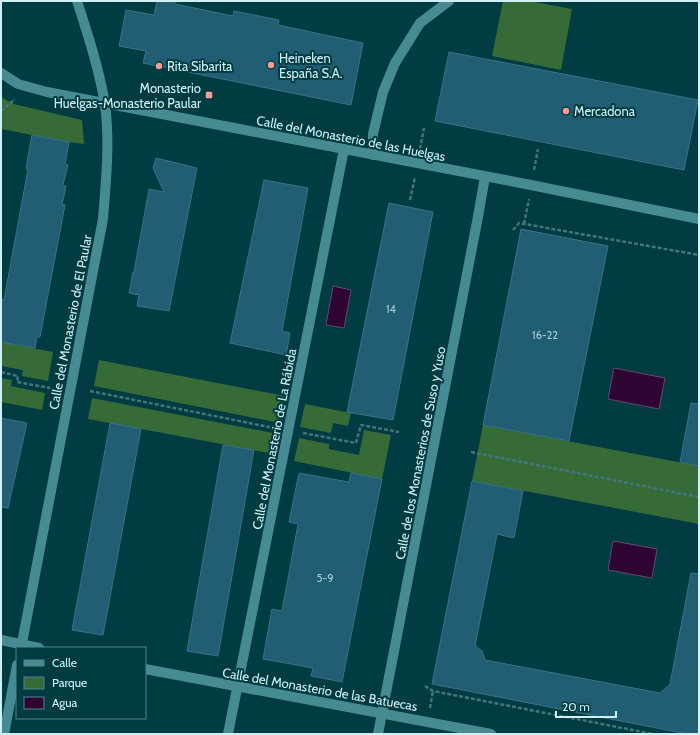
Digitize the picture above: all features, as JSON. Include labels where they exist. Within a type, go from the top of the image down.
[{"type":"street","name":"Calle del Monasterio de El Paular","points":[[21,646],[103,219],[107,173],[107,125],[104,104],[88,31],[77,1]]},
{"type":"street","points":[[373,155],[373,134],[380,104],[383,92],[395,63],[420,23],[449,1]]},
{"type":"street","name":"Calle del Monasterio de las Huelgas","points":[[1,73],[18,84],[47,92],[104,104],[344,149],[699,219]]},
{"type":"street","name":"Calle del Monasterio de La Rábida","points":[[228,734],[344,149]]},
{"type":"street","name":"Calle de los Monasterios de Suso y Yuso","points":[[378,734],[478,222],[485,177]]},
{"type":"street","points":[[1,640],[21,646]]},
{"type":"street","name":"Calle del Monasterio de las Batuecas","points":[[146,669],[491,734]]},
{"type":"street","points":[[4,734],[16,670]]},
{"type":"path","points":[[1,111],[16,98]]},
{"type":"path","points":[[513,230],[519,223],[699,255]]},
{"type":"path","points":[[1,372],[18,376],[17,382],[50,388]]},
{"type":"path","points":[[90,391],[288,431],[356,443],[361,425],[399,432]]},
{"type":"path","points":[[471,452],[699,497]]},
{"type":"path","points":[[424,686],[433,691],[653,734]]},
{"type":"green space","points":[[503,1],[529,1],[572,9],[561,70],[492,56]]},
{"type":"green space","points":[[1,97],[14,104],[82,120],[84,144],[1,129]]},
{"type":"green space","points":[[1,342],[53,352],[48,381],[22,376],[23,370],[1,366]]},
{"type":"green space","points":[[99,360],[285,396],[280,423],[94,386]]},
{"type":"green space","points":[[1,378],[12,380],[11,386],[45,393],[42,410],[1,402]]},
{"type":"green space","points":[[92,398],[278,434],[274,454],[88,419]]},
{"type":"green space","points":[[305,404],[351,413],[348,426],[333,423],[331,433],[300,427]]},
{"type":"green space","points":[[483,425],[699,466],[699,524],[472,481]]},
{"type":"green space","points":[[364,430],[391,435],[382,479],[294,461],[299,438],[329,444],[329,449],[359,455]]},
{"type":"water","points":[[333,286],[351,290],[344,328],[326,325]]},
{"type":"water","points":[[614,368],[665,378],[659,409],[608,399]]},
{"type":"water","points":[[613,541],[657,549],[652,578],[608,570]]},
{"type":"building","name":"Heineken España S.A.","points":[[157,1],[175,1],[175,4],[233,16],[234,11],[279,20],[278,25],[363,43],[351,105],[143,63],[146,51],[119,46],[126,10],[154,15]]},
{"type":"building","name":"Mercadona","points":[[449,52],[698,100],[684,170],[435,121]]},
{"type":"building","points":[[32,135],[69,142],[65,164],[68,165],[63,185],[66,186],[62,205],[65,205],[40,337],[37,337],[35,348],[1,342],[1,299],[4,300],[28,169],[26,168]]},
{"type":"building","points":[[156,158],[197,168],[169,311],[137,306],[139,295],[129,293],[149,189],[164,192],[153,168]]},
{"type":"building","points":[[264,180],[308,188],[282,331],[290,333],[286,355],[230,343]]},
{"type":"building","points":[[389,203],[433,212],[393,420],[347,412]]},
{"type":"building","points":[[521,229],[608,246],[569,441],[483,425]]},
{"type":"building","points":[[691,403],[699,404],[699,466],[680,462]]},
{"type":"building","points":[[1,418],[27,423],[8,508],[1,507]]},
{"type":"building","points":[[110,423],[141,429],[103,635],[72,630]]},
{"type":"building","points":[[223,445],[254,450],[218,656],[187,651]]},
{"type":"building","points":[[299,473],[349,482],[351,473],[382,479],[342,682],[311,676],[313,668],[263,659],[272,609],[282,611],[298,524],[289,522]]},
{"type":"building","points":[[472,481],[523,491],[514,538],[497,534],[475,646],[482,651],[485,660],[660,693],[670,684],[691,573],[699,574],[699,723],[697,734],[687,734],[432,684]]},
{"type":"place","name":"Heineken España S.A.","points":[[271,65]]},
{"type":"place","name":"Rita Sibarita","points":[[159,66]]},
{"type":"place","name":"Monasterio Huelgas-Monasterio Paular","points":[[209,95]]},
{"type":"place","name":"Mercadona","points":[[566,111]]}]
